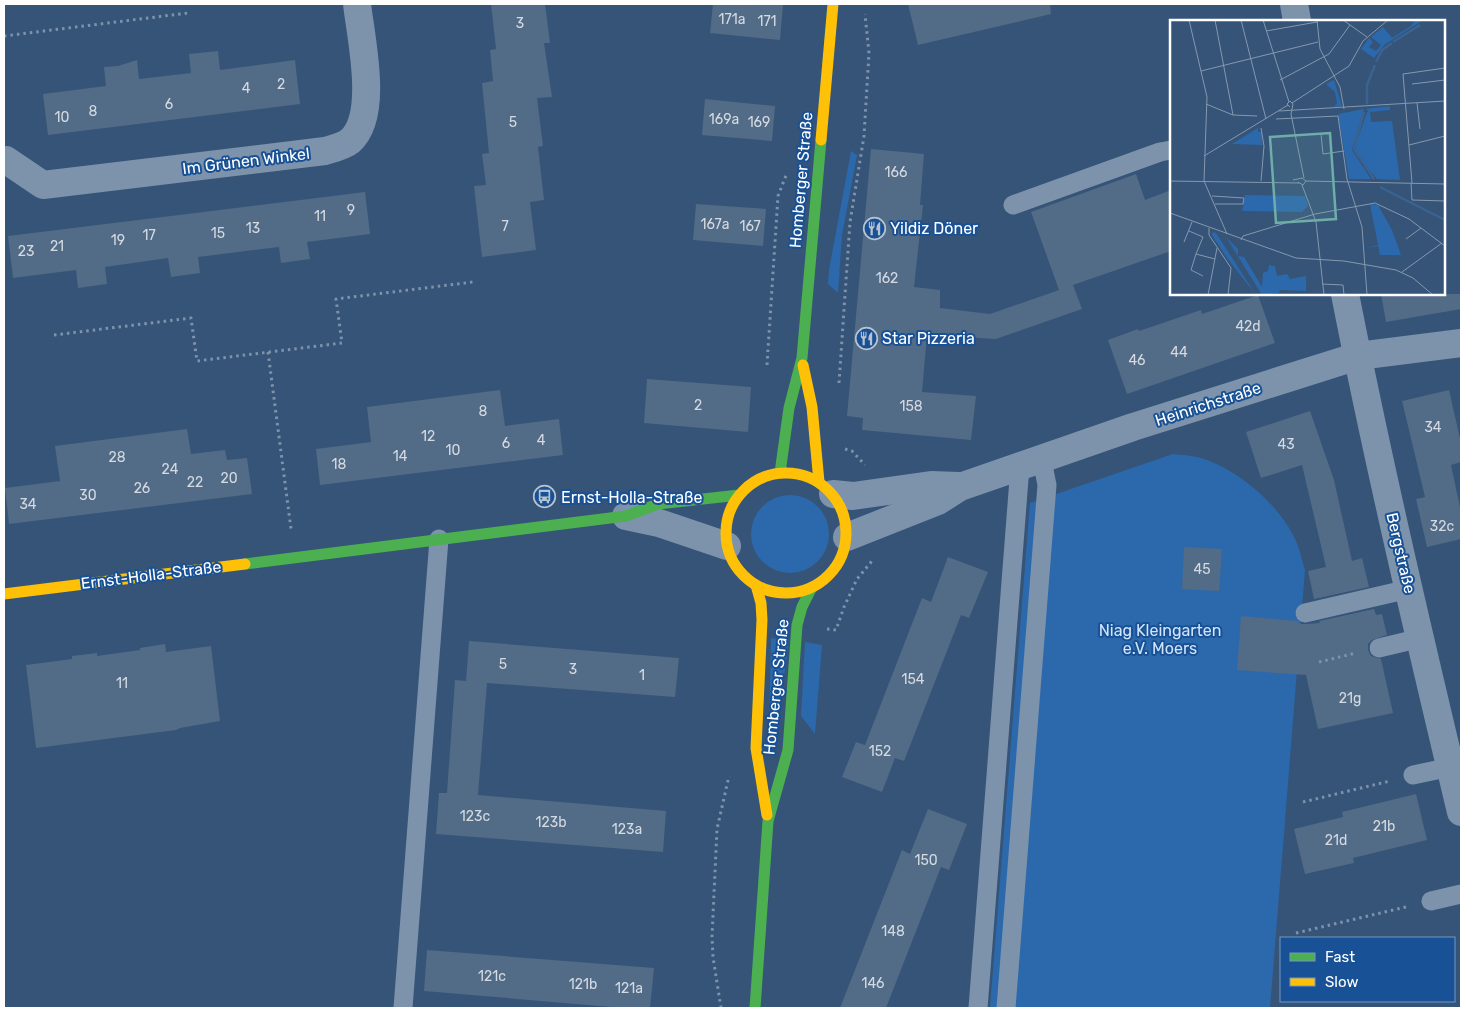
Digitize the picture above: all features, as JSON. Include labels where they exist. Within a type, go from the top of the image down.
[{"type":"main road","name":"Homberger Straße","points":[[780,473],[789,408],[802,358],[833,4]]},
{"type":"main road","name":"Homberger Straße","points":[[802,358],[812,407],[815,444],[826,488]]},
{"type":"main road","points":[[780,473],[800,474],[826,488],[841,507],[846,522],[847,536],[843,552],[836,567],[826,579],[812,588],[801,592],[778,592],[756,585],[743,575],[727,546],[726,533],[732,507],[739,495],[750,484],[764,477],[780,473]]},
{"type":"main road","name":"Ernst-Holla-Straße","points":[[4,594],[626,516],[658,504],[739,495]]},
{"type":"main road","name":"Homberger Straße","points":[[756,585],[761,603],[762,620],[756,748],[768,821]]},
{"type":"main road","name":"Homberger Straße","points":[[755,1008],[768,821],[788,750],[797,625],[802,607],[812,588]]},
{"type":"street","name":"Im Grünen Winkel","points":[[5,160],[44,185],[325,152],[350,142],[363,123],[367,94],[357,4]]},
{"type":"street","points":[[1294,4],[1297,20]]},
{"type":"street","name":"Bergstraße","points":[[1345,295],[1409,589],[1461,812]]},
{"type":"street","name":"Heinrichstraße","points":[[847,536],[938,501],[960,486],[1134,427],[1358,356],[1461,343]]},
{"type":"street","name":"Heinrichstraße","points":[[826,488],[853,496],[930,485],[960,486]]},
{"type":"street","name":"Ernst-Holla-Straße","points":[[626,516],[667,525],[727,546]]},
{"type":"lane","points":[[1013,205],[1160,152],[1170,150]]},
{"type":"lane","points":[[978,1008],[1031,463]]},
{"type":"lane","points":[[1006,1008],[1046,485],[1031,463]]},
{"type":"lane","points":[[403,1008],[439,539]]},
{"type":"lane","points":[[1305,613],[1409,589]]},
{"type":"lane","points":[[1378,648],[1421,638]]},
{"type":"lane","points":[[1413,776],[1450,767]]},
{"type":"lane","points":[[1431,901],[1461,894]]},
{"type":"path","points":[[838,388],[850,222],[864,136],[868,53],[865,12]]},
{"type":"path","points":[[4,36],[188,13]]},
{"type":"path","points":[[767,374],[778,196],[790,166]]},
{"type":"path","points":[[54,335],[191,318],[197,361],[342,343],[336,300],[473,282]]},
{"type":"path","points":[[268,352],[294,557]]},
{"type":"path","points":[[815,444],[834,446],[852,451],[867,467],[876,494]]},
{"type":"path","points":[[797,625],[836,630],[857,579],[884,550],[880,523]]},
{"type":"path","points":[[1318,662],[1378,648]]},
{"type":"path","points":[[721,1008],[713,957],[712,936],[717,829],[730,770]]},
{"type":"path","points":[[1302,802],[1413,776]]},
{"type":"path","points":[[1296,933],[1431,901]]},
{"type":"green space","points":[[851,151],[857,155],[842,235],[838,293],[828,284],[829,270]]},
{"type":"green space","name":"Niag Kleingarten e.V. Moers","points":[[1173,454],[1207,460],[1234,473],[1247,482],[1281,516],[1289,528],[1297,544],[1305,570],[1270,1008],[990,1008],[1030,503]]},
{"type":"green space","points":[[790,495],[805,498],[818,506],[826,519],[829,534],[826,549],[818,562],[805,570],[790,573],[775,570],[762,562],[754,549],[751,534],[754,519],[762,506],[775,498]]},
{"type":"green space","points":[[771,638],[789,640],[775,742],[769,741]]},
{"type":"green space","points":[[805,642],[822,645],[815,734],[801,716]]},
{"type":"building","points":[[491,4],[545,4],[550,43],[544,43],[552,97],[537,98],[543,146],[538,147],[544,200],[530,202],[536,250],[482,257],[474,186],[486,185],[482,154],[489,153],[482,83],[493,81],[490,50],[496,49]]},
{"type":"building","points":[[713,4],[783,4],[780,40],[710,33]]},
{"type":"building","points":[[908,4],[1050,4],[1051,14],[918,45]]},
{"type":"building","points":[[218,51],[220,70],[295,60],[300,104],[48,135],[43,94],[106,86],[104,67],[118,66],[137,60],[139,79],[191,73],[189,54]]},
{"type":"building","points":[[705,99],[775,106],[772,141],[702,135]]},
{"type":"building","points":[[871,149],[924,154],[920,205],[923,205],[914,287],[940,290],[940,308],[990,314],[1059,290],[1031,212],[1136,174],[1145,200],[1170,190],[1170,251],[1073,285],[1082,309],[996,339],[927,335],[922,392],[976,396],[971,440],[862,430],[863,418],[847,416]]},
{"type":"building","points":[[365,192],[370,234],[307,242],[310,259],[281,263],[279,247],[198,257],[200,273],[171,277],[168,258],[105,267],[107,284],[78,288],[76,270],[13,278],[8,236]]},
{"type":"building","points":[[696,204],[766,209],[763,246],[693,240]]},
{"type":"building","points":[[1461,294],[1461,309],[1386,322],[1381,295]]},
{"type":"building","points":[[1258,295],[1275,343],[1127,394],[1108,340],[1201,310],[1202,314]]},
{"type":"building","points":[[647,379],[751,387],[748,432],[644,423]]},
{"type":"building","points":[[500,390],[505,426],[559,419],[563,455],[320,485],[316,449],[371,442],[367,407]]},
{"type":"building","points":[[1449,390],[1461,443],[1461,462],[1451,465],[1461,512],[1461,539],[1427,547],[1416,499],[1425,497],[1402,401]]},
{"type":"building","points":[[1310,411],[1334,480],[1352,561],[1362,558],[1369,587],[1314,599],[1308,571],[1326,567],[1302,465],[1261,478],[1246,432]]},
{"type":"building","points":[[187,429],[191,454],[225,450],[227,460],[247,458],[252,494],[9,524],[5,488],[60,481],[55,446]]},
{"type":"building","points":[[1184,547],[1222,549],[1219,591],[1182,589]]},
{"type":"building","points":[[948,557],[988,572],[969,618],[961,615],[904,761],[895,758],[882,792],[842,777],[856,742],[865,745],[922,598],[931,602]]},
{"type":"building","points":[[1374,609],[1376,615],[1382,614],[1387,635],[1372,640],[1368,644],[1368,650],[1371,656],[1381,659],[1393,713],[1318,729],[1306,675],[1237,670],[1241,616],[1297,621],[1301,624],[1307,624],[1320,623],[1319,621]]},
{"type":"building","points":[[469,641],[679,658],[675,697],[487,683],[478,795],[666,811],[663,852],[436,834],[439,793],[447,793],[455,680],[466,681]]},
{"type":"building","points":[[165,644],[166,652],[211,646],[220,721],[176,730],[36,748],[26,665],[72,659],[72,656],[97,653],[97,656],[140,650],[140,648]]},
{"type":"building","points":[[1416,794],[1427,840],[1353,858],[1354,863],[1305,874],[1294,829],[1343,817],[1342,812]]},
{"type":"building","points":[[928,809],[967,824],[949,870],[941,867],[886,1008],[840,1008],[902,850],[910,854]]},
{"type":"building","points":[[427,950],[654,968],[650,1008],[623,1008],[424,991]]},
{"type":"traffic: fast","points":[[780,473],[789,408],[802,358],[821,140]]},
{"type":"traffic: fast","points":[[245,564],[626,516],[658,504],[739,495]]},
{"type":"traffic: fast","points":[[755,1008],[768,821],[788,750],[797,625],[802,607],[812,587]]},
{"type":"traffic: slow","points":[[821,140],[833,4]]},
{"type":"traffic: slow","points":[[803,365],[812,407],[819,482]]},
{"type":"traffic: slow","points":[[786,473],[809,477],[828,491],[842,510],[846,533],[842,556],[828,575],[809,589],[786,593],[763,589],[744,575],[730,556],[726,533],[730,510],[744,491],[763,477],[786,473]]},
{"type":"traffic: slow","points":[[4,594],[245,564]]},
{"type":"traffic: slow","points":[[756,585],[761,603],[762,620],[756,748],[767,815]]},
{"type":"place","name":"Yildiz Döner","points":[[874,228]]},
{"type":"place","name":"Star Pizzeria","points":[[866,338]]},
{"type":"place","name":"Ernst-Holla-Straße","points":[[545,497]]}]
